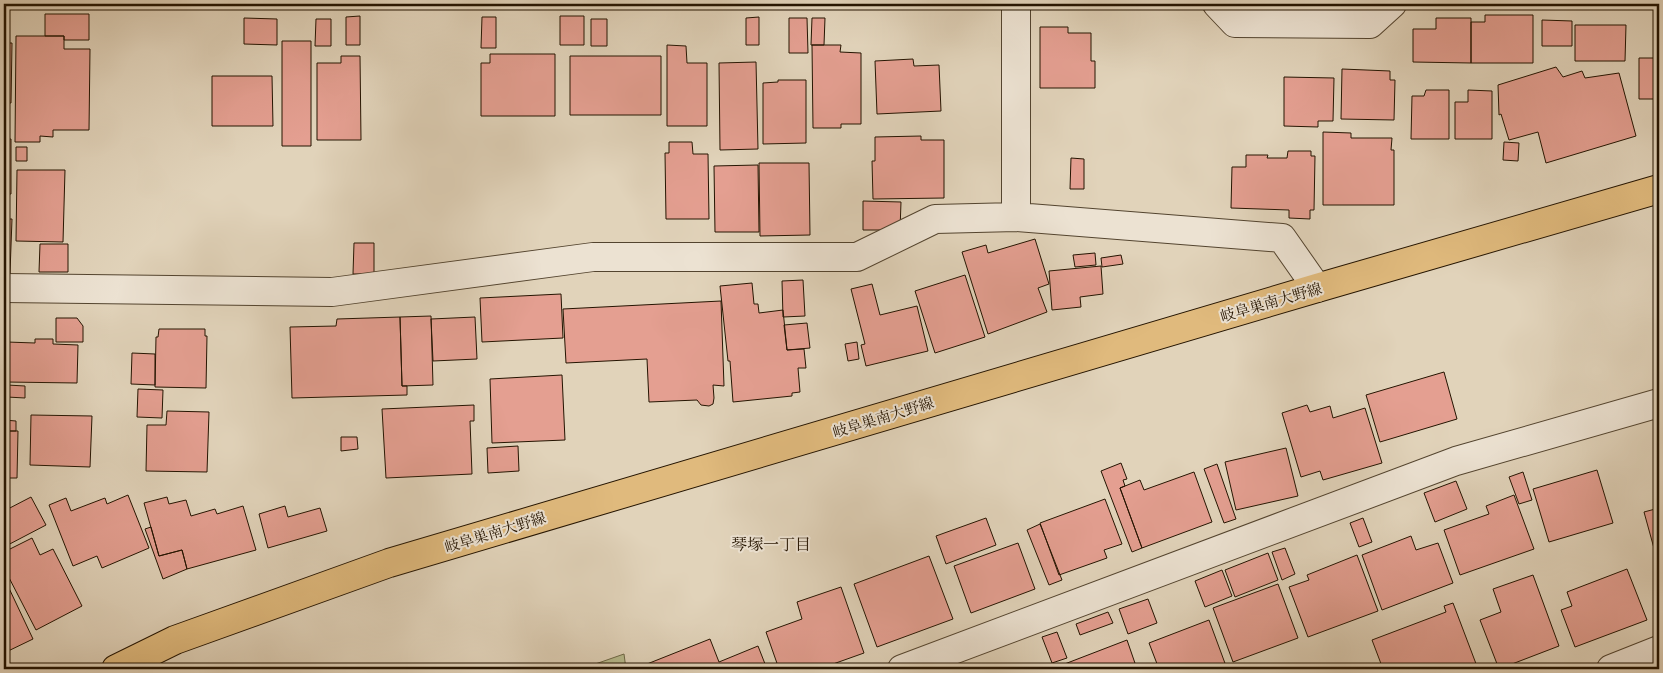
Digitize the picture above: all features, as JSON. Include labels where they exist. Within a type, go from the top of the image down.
[{"type":"main road","name":"岐阜巣南大野線","points":[[116,669],[175,640],[389,563],[1317,288],[1659,189]]},
{"type":"street","points":[[1016,4],[1016,217]]},
{"type":"street","points":[[1217,4],[1235,23],[1360,24],[1370,24],[1392,4]]},
{"type":"street","points":[[4,288],[332,292],[593,257],[857,257],[935,219],[1016,217],[1282,238],[1317,288]]},
{"type":"street","points":[[902,669],[1456,461],[1659,403]]},
{"type":"street","points":[[1611,669],[1659,650]]},
{"type":"green space","points":[[624,654],[626,669],[581,669]]},
{"type":"building","points":[[45,14],[89,14],[89,40],[64,40],[64,36],[45,36]]},
{"type":"building","points":[[1485,15],[1533,15],[1533,63],[1471,63],[1471,22],[1485,22]]},
{"type":"building","points":[[360,16],[360,45],[346,45],[346,17]]},
{"type":"building","points":[[560,16],[584,16],[584,45],[560,45]]},
{"type":"building","points":[[482,17],[496,17],[496,48],[481,48]]},
{"type":"building","points":[[759,17],[759,45],[746,45],[746,18]]},
{"type":"building","points":[[244,18],[277,19],[277,45],[244,44]]},
{"type":"building","points":[[789,18],[807,18],[808,53],[789,53]]},
{"type":"building","points":[[812,18],[825,18],[824,45],[811,45]]},
{"type":"building","points":[[1436,18],[1471,18],[1471,63],[1413,62],[1413,29],[1436,29]]},
{"type":"building","points":[[316,19],[331,19],[331,46],[315,46]]},
{"type":"building","points":[[591,19],[607,19],[607,46],[591,46]]},
{"type":"building","points":[[1542,20],[1572,21],[1572,46],[1542,46]]},
{"type":"building","points":[[1575,25],[1626,25],[1625,61],[1575,61]]},
{"type":"building","points":[[1040,27],[1068,27],[1068,33],[1091,33],[1091,61],[1095,61],[1095,88],[1040,88]]},
{"type":"building","points":[[16,36],[64,36],[64,49],[90,49],[89,130],[53,130],[53,137],[40,136],[40,142],[15,142]]},
{"type":"building","points":[[282,41],[311,41],[311,146],[282,146]]},
{"type":"building","points":[[4,43],[12,43],[11,103],[4,103]]},
{"type":"building","points":[[667,45],[686,46],[687,63],[707,63],[707,126],[667,126]]},
{"type":"building","points":[[812,45],[841,45],[840,52],[861,53],[861,124],[841,124],[841,128],[813,128]]},
{"type":"building","points":[[490,54],[555,54],[555,116],[481,116],[481,63],[490,63]]},
{"type":"building","points":[[341,56],[360,56],[361,140],[317,140],[317,63],[341,63]]},
{"type":"building","points":[[570,56],[661,56],[661,115],[570,115]]},
{"type":"building","points":[[1639,58],[1659,58],[1659,99],[1639,99]]},
{"type":"building","points":[[913,59],[914,66],[939,65],[941,111],[877,114],[875,61]]},
{"type":"building","points":[[756,62],[758,149],[720,150],[719,63]]},
{"type":"building","points":[[1556,67],[1563,77],[1582,71],[1585,78],[1619,73],[1636,136],[1546,163],[1538,132],[1509,140],[1501,114],[1499,115],[1498,85]]},
{"type":"building","points":[[1342,69],[1390,71],[1390,80],[1395,80],[1394,120],[1341,119]]},
{"type":"building","points":[[212,76],[272,76],[273,126],[212,126]]},
{"type":"building","points":[[1284,77],[1334,78],[1333,121],[1318,121],[1318,127],[1284,126]]},
{"type":"building","points":[[778,80],[806,80],[806,143],[763,144],[763,83],[778,82]]},
{"type":"building","points":[[1426,90],[1449,90],[1449,139],[1411,139],[1412,96],[1424,96]]},
{"type":"building","points":[[1468,90],[1492,91],[1492,139],[1455,139],[1455,102],[1468,102]]},
{"type":"building","points":[[1323,132],[1351,133],[1351,138],[1392,138],[1391,150],[1394,150],[1394,205],[1323,205]]},
{"type":"building","points":[[921,136],[921,140],[944,140],[944,198],[873,199],[872,161],[875,161],[875,137]]},
{"type":"building","points":[[4,139],[11,139],[11,194],[4,194]]},
{"type":"building","points":[[669,142],[692,142],[693,154],[708,154],[709,219],[666,219],[665,153],[669,153]]},
{"type":"building","points":[[1504,142],[1519,143],[1518,161],[1503,160]]},
{"type":"building","points":[[16,147],[27,147],[27,161],[16,161]]},
{"type":"building","points":[[1288,151],[1311,151],[1311,156],[1315,156],[1314,210],[1310,210],[1310,219],[1289,218],[1289,210],[1231,208],[1232,167],[1246,167],[1246,155],[1268,155],[1267,158],[1287,158]]},
{"type":"building","points":[[1071,158],[1084,159],[1084,189],[1070,189]]},
{"type":"building","points":[[759,163],[809,163],[810,235],[760,236]]},
{"type":"building","points":[[758,165],[759,232],[715,232],[714,166]]},
{"type":"building","points":[[17,170],[65,170],[63,242],[16,241]]},
{"type":"building","points":[[863,201],[901,202],[900,230],[863,230]]},
{"type":"building","points":[[4,219],[12,219],[10,273],[4,273]]},
{"type":"building","points":[[1035,239],[1049,284],[1038,288],[1047,312],[988,334],[962,252],[986,245],[988,253]]},
{"type":"building","points":[[354,243],[374,243],[374,274],[353,274]]},
{"type":"building","points":[[40,244],[68,244],[68,272],[39,272]]},
{"type":"building","points":[[1095,253],[1096,265],[1075,267],[1073,255]]},
{"type":"building","points":[[1121,255],[1123,264],[1102,267],[1101,258]]},
{"type":"building","points":[[1101,266],[1103,294],[1080,297],[1081,307],[1052,310],[1049,271]]},
{"type":"building","points":[[965,275],[985,337],[935,353],[915,291]]},
{"type":"building","points":[[803,280],[805,316],[783,317],[782,281]]},
{"type":"building","points":[[752,283],[754,304],[758,304],[759,313],[783,310],[787,350],[804,349],[806,368],[798,368],[800,392],[792,393],[792,396],[733,402],[730,361],[728,361],[720,286]]},
{"type":"building","points":[[872,284],[880,315],[917,306],[928,351],[866,366],[861,345],[865,344],[851,289]]},
{"type":"building","points":[[561,294],[563,338],[482,342],[480,298]]},
{"type":"building","points":[[721,301],[724,386],[713,385],[713,404],[709,406],[701,405],[697,400],[649,402],[647,359],[566,363],[563,309]]},
{"type":"building","points":[[431,316],[433,385],[402,386],[400,317]]},
{"type":"building","points":[[400,317],[402,386],[407,386],[407,395],[292,398],[290,327],[336,326],[337,319]]},
{"type":"building","points":[[475,317],[477,359],[433,361],[431,319]]},
{"type":"building","points":[[56,318],[77,318],[83,326],[83,342],[56,342]]},
{"type":"building","points":[[807,323],[810,348],[787,350],[784,325]]},
{"type":"building","points":[[159,329],[205,329],[205,336],[207,336],[206,388],[155,387],[156,337],[158,337]]},
{"type":"building","points":[[35,339],[53,339],[53,344],[78,345],[77,383],[6,382],[7,342],[35,343]]},
{"type":"building","points":[[857,342],[859,359],[848,361],[845,344]]},
{"type":"building","points":[[132,353],[155,354],[155,385],[131,384]]},
{"type":"building","points":[[1444,372],[1457,419],[1380,442],[1366,395]]},
{"type":"building","points":[[562,375],[565,440],[492,443],[490,379]]},
{"type":"building","points":[[7,385],[25,386],[25,398],[7,397]]},
{"type":"building","points":[[138,389],[163,390],[162,418],[137,417]]},
{"type":"building","points":[[474,405],[474,421],[470,421],[472,474],[386,478],[382,409]]},
{"type":"building","points":[[1307,405],[1310,412],[1330,406],[1333,418],[1365,408],[1382,463],[1323,480],[1320,471],[1301,477],[1282,413]]},
{"type":"building","points":[[167,411],[209,412],[207,472],[146,471],[147,425],[166,425]]},
{"type":"building","points":[[31,415],[92,416],[90,467],[30,465]]},
{"type":"building","points":[[4,420],[16,421],[16,431],[4,431]]},
{"type":"building","points":[[4,431],[18,431],[17,478],[4,478]]},
{"type":"building","points":[[341,437],[357,437],[358,449],[341,451]]},
{"type":"building","points":[[518,446],[519,471],[488,473],[487,448]]},
{"type":"building","points":[[1286,448],[1298,496],[1236,510],[1225,462]]},
{"type":"building","points":[[1121,463],[1127,479],[1123,480],[1125,486],[1120,488],[1142,548],[1132,552],[1101,471]]},
{"type":"building","points":[[1217,464],[1236,519],[1224,523],[1204,469]]},
{"type":"building","points":[[1597,470],[1613,523],[1549,542],[1533,489]]},
{"type":"building","points":[[1194,472],[1212,522],[1142,548],[1120,488],[1140,480],[1144,490]]},
{"type":"building","points":[[1523,472],[1532,500],[1519,504],[1509,477]]},
{"type":"building","points":[[1456,481],[1467,509],[1435,522],[1424,493]]},
{"type":"building","points":[[128,495],[149,548],[102,568],[97,556],[73,566],[49,505],[66,498],[71,511],[105,498],[107,504]]},
{"type":"building","points":[[1514,495],[1534,549],[1460,575],[1444,530],[1489,514],[1486,506]]},
{"type":"building","points":[[31,497],[46,525],[4,547],[4,511]]},
{"type":"building","points":[[167,497],[169,504],[186,500],[191,516],[215,509],[217,514],[243,506],[256,550],[187,569],[182,550],[159,556],[144,503]]},
{"type":"building","points":[[1105,499],[1122,544],[1104,550],[1107,558],[1059,575],[1040,523]]},
{"type":"building","points":[[285,506],[288,517],[320,508],[327,531],[268,548],[259,514]]},
{"type":"building","points":[[1659,508],[1659,550],[1655,552],[1644,512]]},
{"type":"building","points":[[986,518],[996,545],[946,564],[936,536]]},
{"type":"building","points":[[1363,518],[1372,542],[1359,547],[1350,523]]},
{"type":"building","points":[[1040,524],[1062,580],[1049,585],[1027,530]]},
{"type":"building","points":[[151,527],[159,556],[182,550],[187,569],[163,579],[145,529]]},
{"type":"building","points":[[1411,536],[1416,550],[1438,543],[1453,583],[1382,610],[1362,555]]},
{"type":"building","points":[[32,538],[40,555],[53,549],[82,606],[36,630],[4,568],[4,552]]},
{"type":"building","points":[[1018,543],[1035,589],[971,613],[954,566]]},
{"type":"building","points":[[1285,548],[1295,574],[1282,580],[1272,552]]},
{"type":"building","points":[[1268,553],[1278,580],[1235,597],[1225,570]]},
{"type":"building","points":[[1357,555],[1378,611],[1308,637],[1289,587],[1309,580],[1307,575]]},
{"type":"building","points":[[929,556],[953,619],[877,647],[854,584]]},
{"type":"building","points":[[1627,569],[1647,620],[1575,647],[1561,610],[1572,606],[1567,592]]},
{"type":"building","points":[[1222,570],[1232,596],[1205,607],[1195,581]]},
{"type":"building","points":[[1533,575],[1559,646],[1499,669],[1480,620],[1501,612],[1493,589]]},
{"type":"building","points":[[7,584],[33,639],[4,653],[4,585]]},
{"type":"building","points":[[1278,584],[1298,638],[1233,662],[1213,608]]},
{"type":"building","points":[[841,587],[864,653],[819,669],[779,669],[766,632],[802,619],[797,602]]},
{"type":"building","points":[[1148,599],[1157,623],[1128,634],[1119,609]]},
{"type":"building","points":[[1453,603],[1478,669],[1383,669],[1372,640],[1446,612],[1444,606]]},
{"type":"building","points":[[1108,612],[1113,623],[1080,635],[1076,624]]},
{"type":"building","points":[[1209,620],[1226,666],[1216,669],[1159,669],[1149,643]]},
{"type":"building","points":[[1057,632],[1067,658],[1052,663],[1042,637]]},
{"type":"building","points":[[710,639],[719,662],[758,646],[767,669],[649,669],[647,664]]},
{"type":"building","points":[[1127,640],[1137,669],[1063,669],[1062,665]]},
{"type":"district","name":"琴塚一丁目","points":[[771,544]]}]
